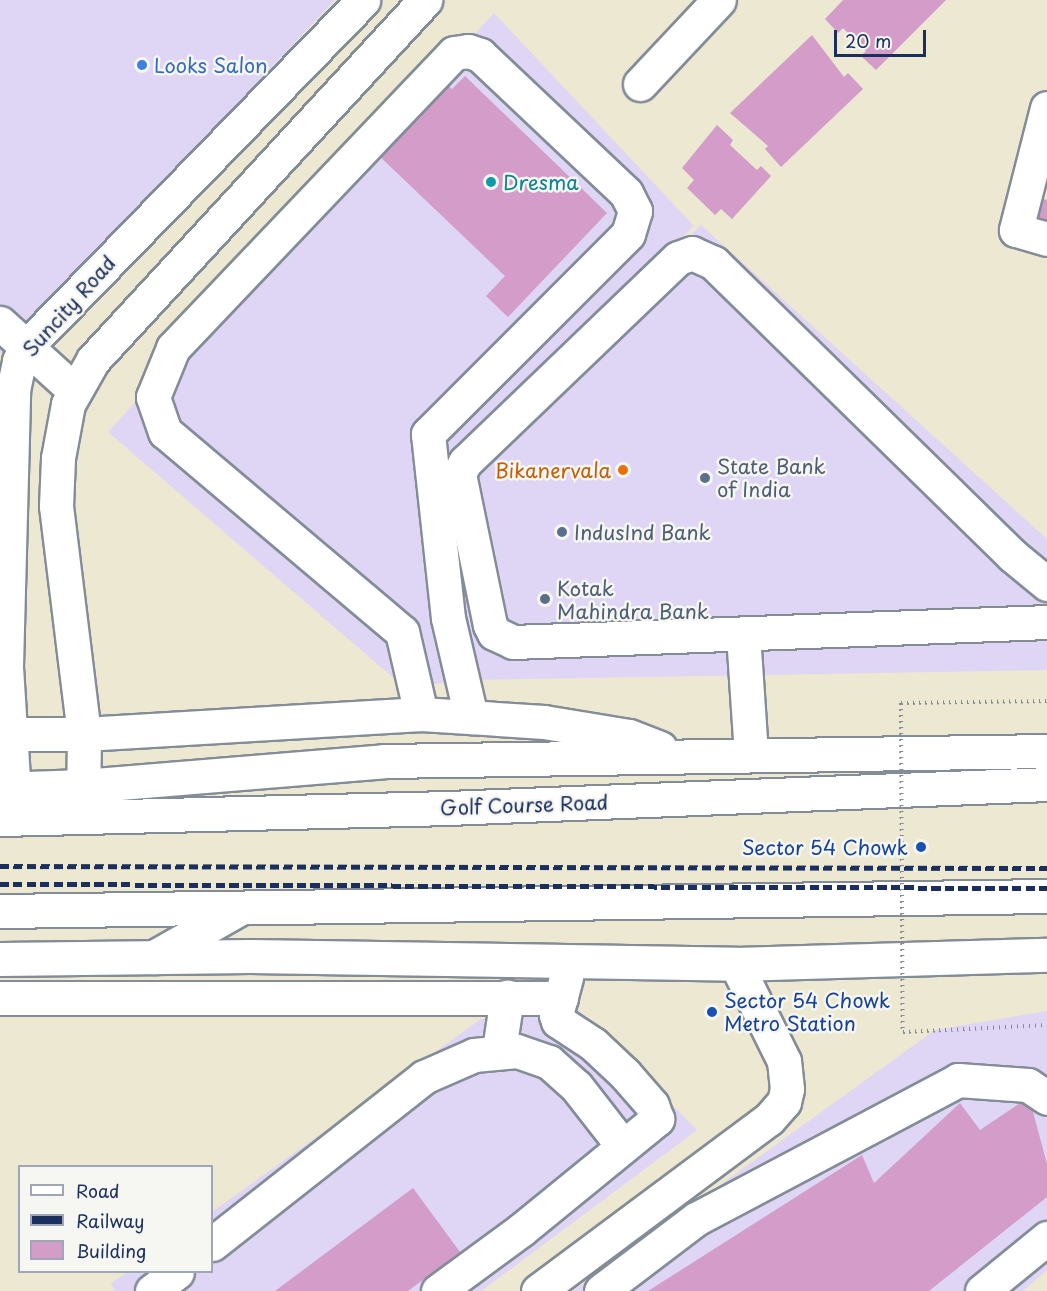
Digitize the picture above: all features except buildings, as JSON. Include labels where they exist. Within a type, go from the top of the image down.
[{"type":"street","name":"Suncity Road","points":[[8,804],[5,734],[13,390],[25,348],[363,0]]},
{"type":"street","points":[[425,0],[93,360],[74,390],[61,427],[56,506],[84,735],[83,801],[384,761],[751,754],[1047,752]]},
{"type":"street","points":[[640,84],[719,0]]},
{"type":"street","points":[[421,714],[402,632],[165,432],[153,397],[173,348],[454,53],[468,51],[480,55],[626,193],[635,211],[628,234],[428,434],[448,618],[471,717]]},
{"type":"street","points":[[1047,108],[1016,230],[1047,239]]},
{"type":"street","points":[[1047,584],[1013,556],[714,263],[692,253],[678,258],[661,274],[465,462],[459,474],[490,625],[502,638],[513,642],[1047,622]]},
{"type":"street","points":[[0,323],[74,390]]},
{"type":"street","points":[[743,634],[751,754]]},
{"type":"street","points":[[5,734],[84,735],[421,714],[544,722],[630,736],[681,756]]},
{"type":"street","name":"Golf Course Road","points":[[8,804],[83,801],[448,808],[1047,784]]},
{"type":"street","points":[[0,911],[1047,896]]},
{"type":"street","points":[[154,957],[240,908]]},
{"type":"street","points":[[0,959],[154,957],[736,964],[1047,955]]},
{"type":"street","points":[[538,1057],[558,1007],[570,961]]},
{"type":"street","points":[[538,1291],[769,1119],[784,1102],[787,1089],[784,1061],[736,964]]},
{"type":"street","points":[[0,999],[507,997],[558,1007]]},
{"type":"street","points":[[499,1050],[507,997]]},
{"type":"street","points":[[438,1291],[520,1230],[622,1145],[653,1124],[656,1112],[604,1054],[561,1024],[558,1007]]},
{"type":"street","points":[[213,1243],[424,1077],[446,1064],[499,1050],[538,1057],[549,1062],[576,1086],[622,1145]]},
{"type":"street","points":[[601,1291],[696,1220],[958,1080],[1028,1085],[1047,1098]]},
{"type":"street","points":[[982,1291],[1047,1238]]},
{"type":"street","points":[[152,1291],[176,1273]]},
{"type":"path","points":[[1047,701],[901,703],[903,1032],[1047,1025]]},
{"type":"shaded area","points":[[0,0],[335,0],[1,354],[0,353]]},
{"type":"shaded area","points":[[494,13],[694,226],[443,465],[468,681],[403,686],[108,432]]},
{"type":"shaded area","points":[[701,225],[1047,539],[1047,670],[472,680],[448,468]]},
{"type":"shaded area","points":[[577,1008],[697,1130],[481,1291],[115,1291],[111,1283],[126,1273],[213,1273],[213,1211],[481,1019]]},
{"type":"shaded area","points":[[1047,1011],[1047,1270],[1023,1291],[573,1291],[935,1030]]},
{"type":"railway","points":[[0,866],[1047,868]]},
{"type":"railway","points":[[0,884],[1047,888]]},
{"type":"place","name":"Looks Salon","points":[[142,65]]},
{"type":"place","name":"Dresma","points":[[491,182]]},
{"type":"place","name":"Bikanervala","points":[[623,470]]},
{"type":"place","name":"State Bank of India","points":[[705,478]]},
{"type":"place","name":"IndusInd Bank","points":[[562,532]]},
{"type":"place","name":"Kotak Mahindra Bank","points":[[545,599]]},
{"type":"place","name":"Sector 54 Chowk","points":[[921,847]]},
{"type":"place","name":"Sector 54 Chowk Metro Station","points":[[712,1012]]}]
